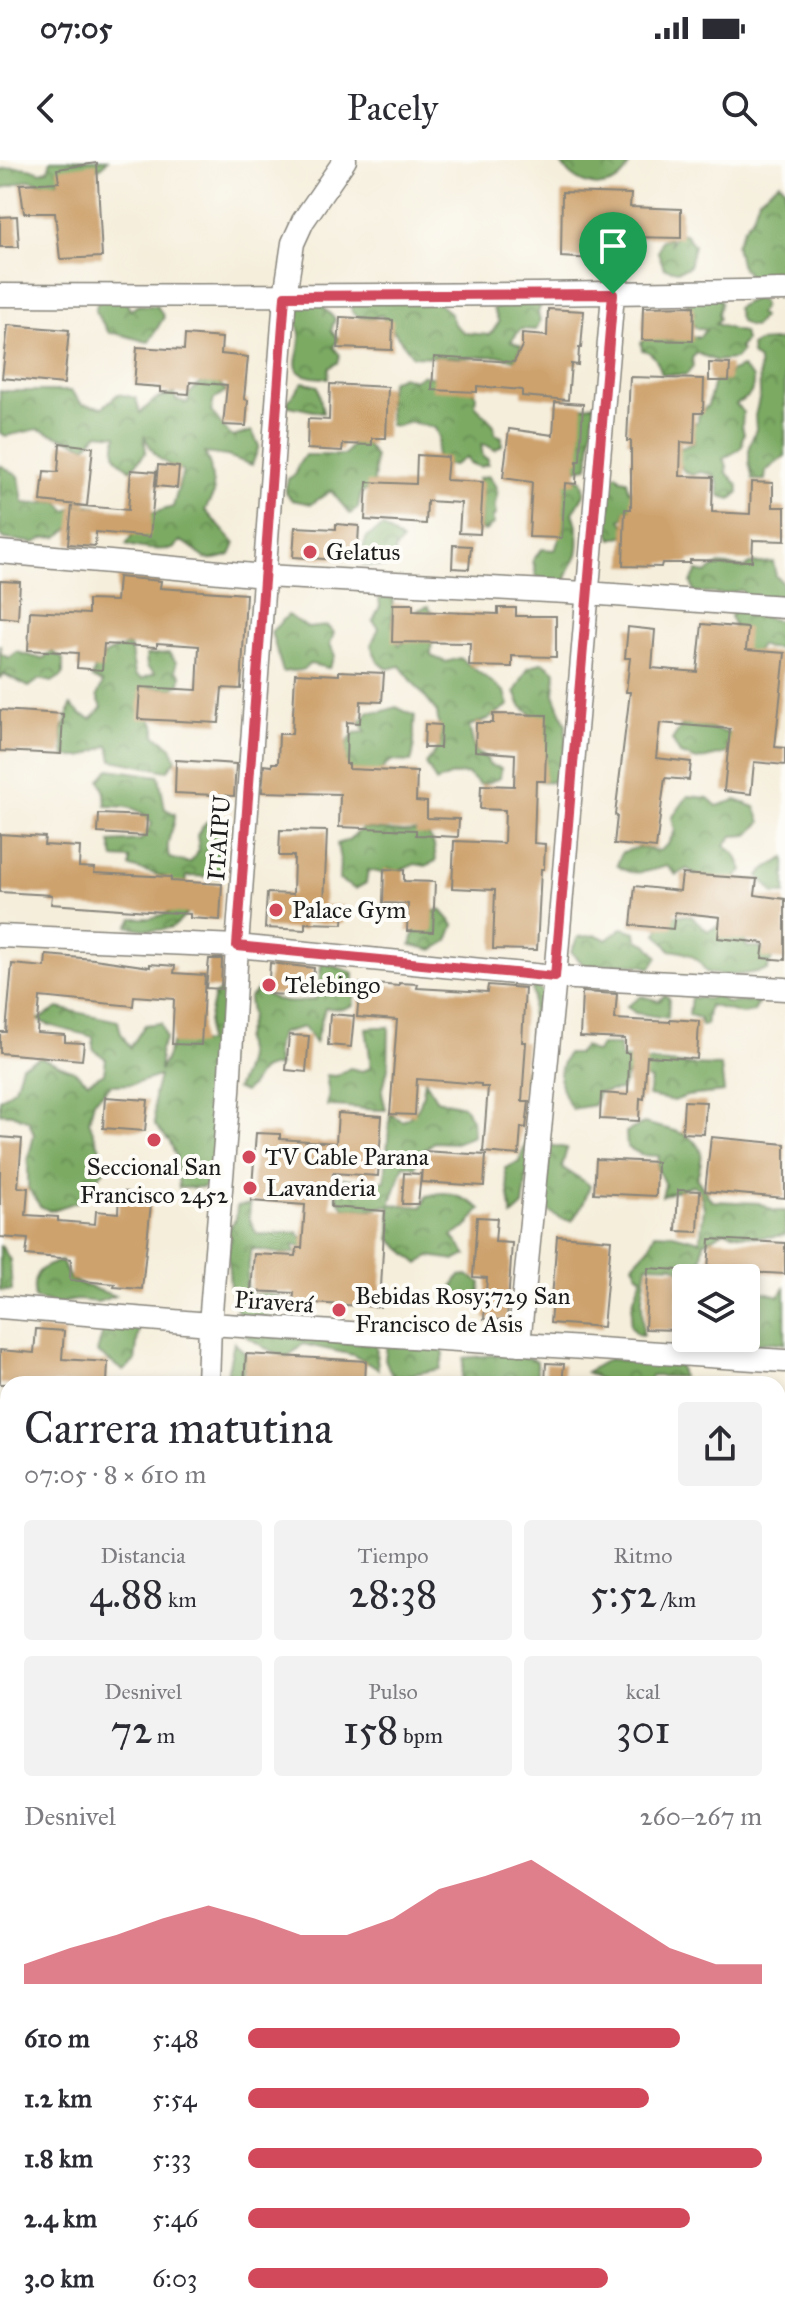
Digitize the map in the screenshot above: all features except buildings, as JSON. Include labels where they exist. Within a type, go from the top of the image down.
[{"type":"street","name":"ITAIPU","points":[[208,1376],[285,296],[293,243],[303,221],[345,160]]},
{"type":"street","points":[[0,295],[613,294],[785,290]]},
{"type":"street","points":[[519,1344],[555,977],[613,294]]},
{"type":"street","points":[[0,552],[265,576],[785,607]]},
{"type":"street","points":[[0,936],[237,946],[555,977],[785,989]]},
{"type":"street","name":"Piraverá","points":[[0,1307],[210,1324],[785,1361]]},
{"type":"green space","points":[[51,160],[108,160],[94,170],[63,174],[56,183],[29,180],[0,189],[0,170],[20,167],[40,172],[48,170]]},
{"type":"green space","points":[[559,160],[631,160],[617,181],[596,186],[575,178]]},
{"type":"green space","points":[[780,182],[785,188],[785,294],[757,295],[751,279],[740,264],[736,245],[753,216],[759,198]]},
{"type":"green space","points":[[676,233],[685,234],[694,245],[689,267],[677,271],[664,268],[658,252],[661,240],[670,238],[670,245]]},
{"type":"green space","points":[[684,279],[695,286],[711,286],[721,303],[719,319],[715,324],[743,332],[745,341],[735,359],[716,361],[697,353],[692,358],[693,367],[686,375],[662,374],[653,355],[642,350],[641,343],[646,337],[658,336],[668,342],[683,337],[699,337],[706,330],[696,328],[689,320],[687,301],[679,286]]},
{"type":"green space","points":[[350,291],[423,291],[449,312],[454,324],[465,333],[490,335],[499,322],[493,309],[510,302],[541,304],[538,313],[540,321],[536,330],[521,329],[511,341],[522,346],[515,360],[501,356],[413,356],[381,315],[366,318],[352,312]]},
{"type":"green space","points":[[100,294],[125,299],[130,310],[139,305],[157,306],[164,317],[149,342],[109,333],[95,311]]},
{"type":"green space","points":[[753,299],[761,300],[763,307],[759,314],[762,317],[754,327],[740,321],[736,308]]},
{"type":"green space","points":[[297,304],[321,305],[335,319],[331,331],[339,339],[333,347],[340,355],[338,362],[329,368],[328,378],[312,377],[297,369],[300,338],[299,328],[292,317]]},
{"type":"green space","points":[[785,340],[785,456],[766,471],[765,480],[753,480],[749,447],[756,429],[755,416],[760,395],[759,361],[752,355],[751,346],[758,342]]},
{"type":"green space","points":[[742,367],[753,378],[753,388],[736,404],[743,412],[743,444],[723,459],[726,472],[738,485],[739,492],[731,499],[720,496],[713,475],[701,472],[692,475],[684,471],[676,459],[678,449],[694,443],[693,424],[708,405],[714,381],[724,381],[731,371]]},
{"type":"green space","points":[[422,375],[468,386],[476,395],[475,405],[494,425],[495,434],[502,437],[502,445],[495,450],[481,444],[483,457],[488,459],[488,464],[480,467],[469,463],[467,457],[454,465],[443,465],[436,456],[439,437],[435,428],[410,422],[390,425],[388,396],[391,381],[402,376],[414,380]]},
{"type":"green space","points":[[207,377],[226,391],[214,399],[211,412],[233,437],[252,431],[259,446],[252,465],[227,456],[205,453],[214,493],[205,510],[235,544],[230,555],[219,558],[206,558],[180,541],[173,549],[149,549],[126,544],[146,515],[173,507],[183,471],[159,458],[144,435],[146,452],[131,470],[116,456],[117,435],[98,433],[86,446],[38,429],[6,436],[0,433],[0,391],[71,391],[82,404],[103,407],[118,394],[136,398],[140,413],[156,399],[174,393],[176,400],[188,403],[189,394]]},
{"type":"green space","points":[[303,382],[318,386],[323,413],[285,405]]},
{"type":"green space","points":[[595,404],[588,467],[577,469],[566,465],[580,407]]},
{"type":"green space","points":[[354,441],[366,444],[375,457],[374,478],[371,486],[361,493],[358,508],[350,514],[331,491],[311,504],[292,500],[285,492],[288,479],[296,474],[305,455],[345,455]]},
{"type":"green space","points":[[0,465],[19,476],[23,503],[58,502],[67,511],[87,505],[104,511],[115,520],[70,528],[58,537],[44,538],[35,543],[5,539],[0,535]]},
{"type":"green space","points":[[617,474],[627,480],[629,490],[635,495],[634,509],[621,520],[627,528],[626,535],[612,539],[607,510],[611,506],[609,498],[612,491],[607,486],[609,479]]},
{"type":"green space","points":[[488,476],[497,493],[496,514],[492,518],[494,523],[485,531],[480,529],[482,489],[478,479]]},
{"type":"green space","points":[[570,476],[582,480],[585,492],[573,513],[578,534],[577,555],[566,580],[548,581],[536,576],[533,560],[542,549],[555,550],[562,531],[549,495]]},
{"type":"green space","points":[[383,527],[402,541],[395,550],[396,561],[385,567],[363,565],[360,556],[367,537]]},
{"type":"green space","points":[[773,562],[776,576],[782,582],[782,595],[770,600],[755,601],[741,590],[724,594],[694,592],[691,582],[697,571],[706,573],[719,564],[745,568],[749,564]]},
{"type":"green space","points":[[379,598],[393,598],[392,625],[399,645],[416,636],[418,610],[428,606],[433,615],[431,656],[446,662],[460,658],[505,692],[509,705],[488,719],[469,726],[475,751],[487,759],[489,765],[501,768],[500,778],[481,785],[467,774],[452,775],[436,782],[426,764],[441,743],[437,712],[400,666],[388,669],[378,662],[371,645],[379,628],[373,621],[380,606]]},
{"type":"green space","points":[[738,607],[745,608],[749,617],[785,622],[785,649],[760,645],[756,653],[732,648],[734,624],[730,617]]},
{"type":"green space","points":[[288,615],[308,628],[327,626],[334,633],[330,644],[335,656],[329,668],[310,664],[302,670],[283,672],[271,632]]},
{"type":"green space","points":[[0,644],[1,654],[9,658],[17,652],[42,659],[53,652],[63,659],[63,675],[52,682],[40,679],[29,687],[4,674],[0,678]]},
{"type":"green space","points":[[130,645],[135,675],[142,679],[155,673],[147,667],[146,655],[169,653],[176,662],[176,671],[181,675],[180,684],[172,689],[149,687],[140,695],[146,714],[155,725],[155,735],[171,747],[176,760],[167,771],[112,760],[109,745],[83,757],[65,757],[62,732],[71,705],[81,715],[92,719],[102,707],[97,696],[103,683],[92,678],[97,664],[110,652]]},
{"type":"green space","points":[[543,662],[556,672],[554,694],[566,725],[566,754],[553,782],[539,781],[535,769],[546,757],[539,742],[539,720],[521,706],[515,692],[528,668]]},
{"type":"green space","points":[[396,707],[415,716],[411,762],[391,761],[370,780],[358,778],[345,764],[346,745],[354,733],[366,732],[360,723],[369,711],[381,712]]},
{"type":"green space","points":[[682,725],[732,734],[728,753],[697,760],[680,754],[672,740]]},
{"type":"green space","points":[[109,769],[159,776],[165,809],[175,814],[168,844],[169,858],[190,863],[199,850],[197,835],[206,822],[220,819],[228,827],[229,841],[217,857],[222,863],[220,877],[186,876],[191,909],[172,927],[154,930],[128,926],[133,918],[151,918],[169,913],[180,889],[166,877],[130,867],[130,859],[114,858],[110,842],[141,840],[152,824],[137,810],[106,806],[100,780]]},
{"type":"green space","points":[[688,796],[708,798],[717,806],[736,800],[755,807],[761,822],[749,835],[733,836],[725,845],[736,855],[743,870],[729,886],[712,884],[687,869],[676,875],[667,866],[634,872],[617,865],[622,852],[640,847],[659,851],[668,844],[675,831],[672,818]]},
{"type":"green space","points":[[363,828],[426,831],[434,845],[436,861],[426,866],[415,864],[391,875],[368,870],[366,883],[355,889],[339,880],[337,844]]},
{"type":"green space","points":[[785,858],[785,894],[774,894],[759,876]]},
{"type":"green space","points":[[440,909],[454,925],[448,941],[433,950],[411,945],[418,918]]},
{"type":"green space","points":[[691,916],[708,931],[720,925],[743,933],[747,947],[759,947],[772,959],[767,970],[736,975],[714,974],[706,972],[691,956],[670,950],[657,934],[666,917]]},
{"type":"green space","points":[[622,928],[636,932],[637,940],[647,944],[658,957],[651,968],[626,964],[584,965],[571,952],[578,937],[597,935],[607,940]]},
{"type":"green space","points":[[322,962],[354,973],[354,1005],[343,1009],[325,1008],[315,1043],[304,1027],[281,1033],[276,1050],[279,1066],[264,1069],[244,1092],[236,1089],[247,1057],[244,1040],[251,1016],[249,998],[261,986],[271,997],[285,1002],[316,999]]},
{"type":"green space","points":[[532,985],[549,995],[523,1206],[512,1216],[505,1168],[519,1162],[532,1120],[531,1100],[523,1077],[535,1050],[530,1033]]},
{"type":"green space","points":[[223,989],[231,1003],[219,1118],[214,1132],[219,1174],[204,1187],[179,1188],[176,1156],[170,1142],[155,1125],[154,1095],[159,1076],[134,1084],[111,1085],[94,1101],[89,1121],[107,1167],[77,1202],[50,1211],[40,1206],[28,1188],[28,1159],[34,1135],[29,1121],[0,1113],[0,1099],[15,1088],[22,1065],[40,1057],[74,1071],[88,1082],[104,1073],[106,1059],[93,1049],[93,1037],[38,1020],[58,1008],[118,1021],[130,1048],[145,1025],[161,1023],[166,1038],[160,1050],[160,1071],[172,1043],[207,1042],[214,995]]},
{"type":"green space","points":[[717,994],[726,1003],[759,1001],[754,1012],[742,1014],[709,1005],[706,1025],[701,1026],[700,1018],[689,1015],[691,997],[708,999]]},
{"type":"green space","points":[[665,995],[669,998],[668,1018],[635,1013],[627,1006],[642,996],[659,1001]]},
{"type":"green space","points":[[389,1027],[388,1068],[382,1093],[386,1110],[327,1106],[326,1075],[336,1076],[350,1068],[362,1071],[370,1068],[366,1028]]},
{"type":"green space","points":[[601,1045],[619,1045],[621,1058],[721,1066],[724,1092],[687,1096],[674,1101],[648,1096],[651,1080],[628,1074],[621,1090],[598,1092],[594,1105],[572,1109],[560,1082],[563,1062],[567,1054],[577,1054],[584,1046],[596,1053]]},
{"type":"green space","points":[[425,1080],[437,1100],[463,1106],[472,1119],[473,1136],[455,1143],[434,1142],[423,1151],[415,1167],[404,1165],[390,1204],[422,1207],[427,1196],[445,1193],[481,1209],[466,1228],[452,1236],[467,1255],[455,1260],[429,1256],[419,1264],[390,1239],[390,1205],[367,1210],[344,1208],[337,1197],[342,1178],[370,1183],[385,1181],[390,1114],[403,1121],[414,1113],[422,1099]]},
{"type":"green space","points":[[644,1123],[685,1135],[698,1145],[701,1162],[697,1179],[712,1201],[759,1203],[774,1211],[785,1211],[785,1235],[755,1237],[725,1231],[704,1242],[701,1264],[647,1265],[642,1299],[643,1335],[637,1334],[630,1325],[633,1301],[642,1277],[633,1264],[649,1247],[655,1233],[700,1241],[704,1208],[700,1191],[693,1185],[662,1196],[665,1185],[657,1168],[659,1156],[642,1155],[627,1147],[626,1132]]},
{"type":"green space","points":[[549,1145],[567,1148],[562,1167],[590,1186],[572,1221],[545,1209]]},
{"type":"green space","points":[[250,1204],[249,1218],[257,1234],[298,1233],[301,1237],[317,1237],[302,1247],[293,1245],[295,1253],[251,1249],[246,1287],[253,1294],[279,1296],[283,1307],[276,1315],[247,1318],[238,1313],[230,1287],[228,1253],[231,1238],[227,1230],[236,1219],[237,1206]]},
{"type":"green space","points":[[0,1246],[10,1260],[12,1291],[0,1290]]},
{"type":"green space","points":[[62,1261],[70,1280],[115,1296],[98,1302],[77,1300],[56,1304],[35,1299],[34,1283],[38,1272]]},
{"type":"green space","points":[[467,1275],[481,1283],[479,1297],[452,1303],[453,1287],[459,1276]]},
{"type":"green space","points":[[785,1288],[785,1344],[760,1344],[760,1291],[779,1296]]},
{"type":"green space","points":[[106,1321],[139,1326],[135,1361],[123,1371],[97,1352]]},
{"type":"green space","points":[[243,1334],[376,1344],[378,1369],[353,1355],[303,1344],[288,1357],[270,1351]]},
{"type":"green space","points":[[440,1339],[444,1355],[440,1369],[392,1376],[385,1359],[387,1344]]},
{"type":"green space","points":[[234,1342],[246,1354],[242,1376],[227,1376]]},
{"type":"green space","points":[[515,1353],[537,1361],[537,1376],[462,1376],[464,1358]]},
{"type":"green space","points":[[609,1359],[680,1366],[682,1376],[594,1376],[586,1372]]},
{"type":"place","name":"Gelatus","points":[[310,552]]},
{"type":"place","name":"Palace Gym","points":[[276,910]]},
{"type":"place","name":"Telebingo","points":[[269,985]]},
{"type":"place","name":"Seccional San Francisco 2452","points":[[154,1140]]},
{"type":"place","name":"TV Cable Parana","points":[[249,1157]]},
{"type":"place","name":"Lavanderia","points":[[250,1188]]},
{"type":"place","name":"Bebidas Rosy;729 San Francisco de Asis","points":[[339,1310]]},
{"type":"route","points":[[613,294],[555,977],[237,946],[285,296],[613,294]]}]
